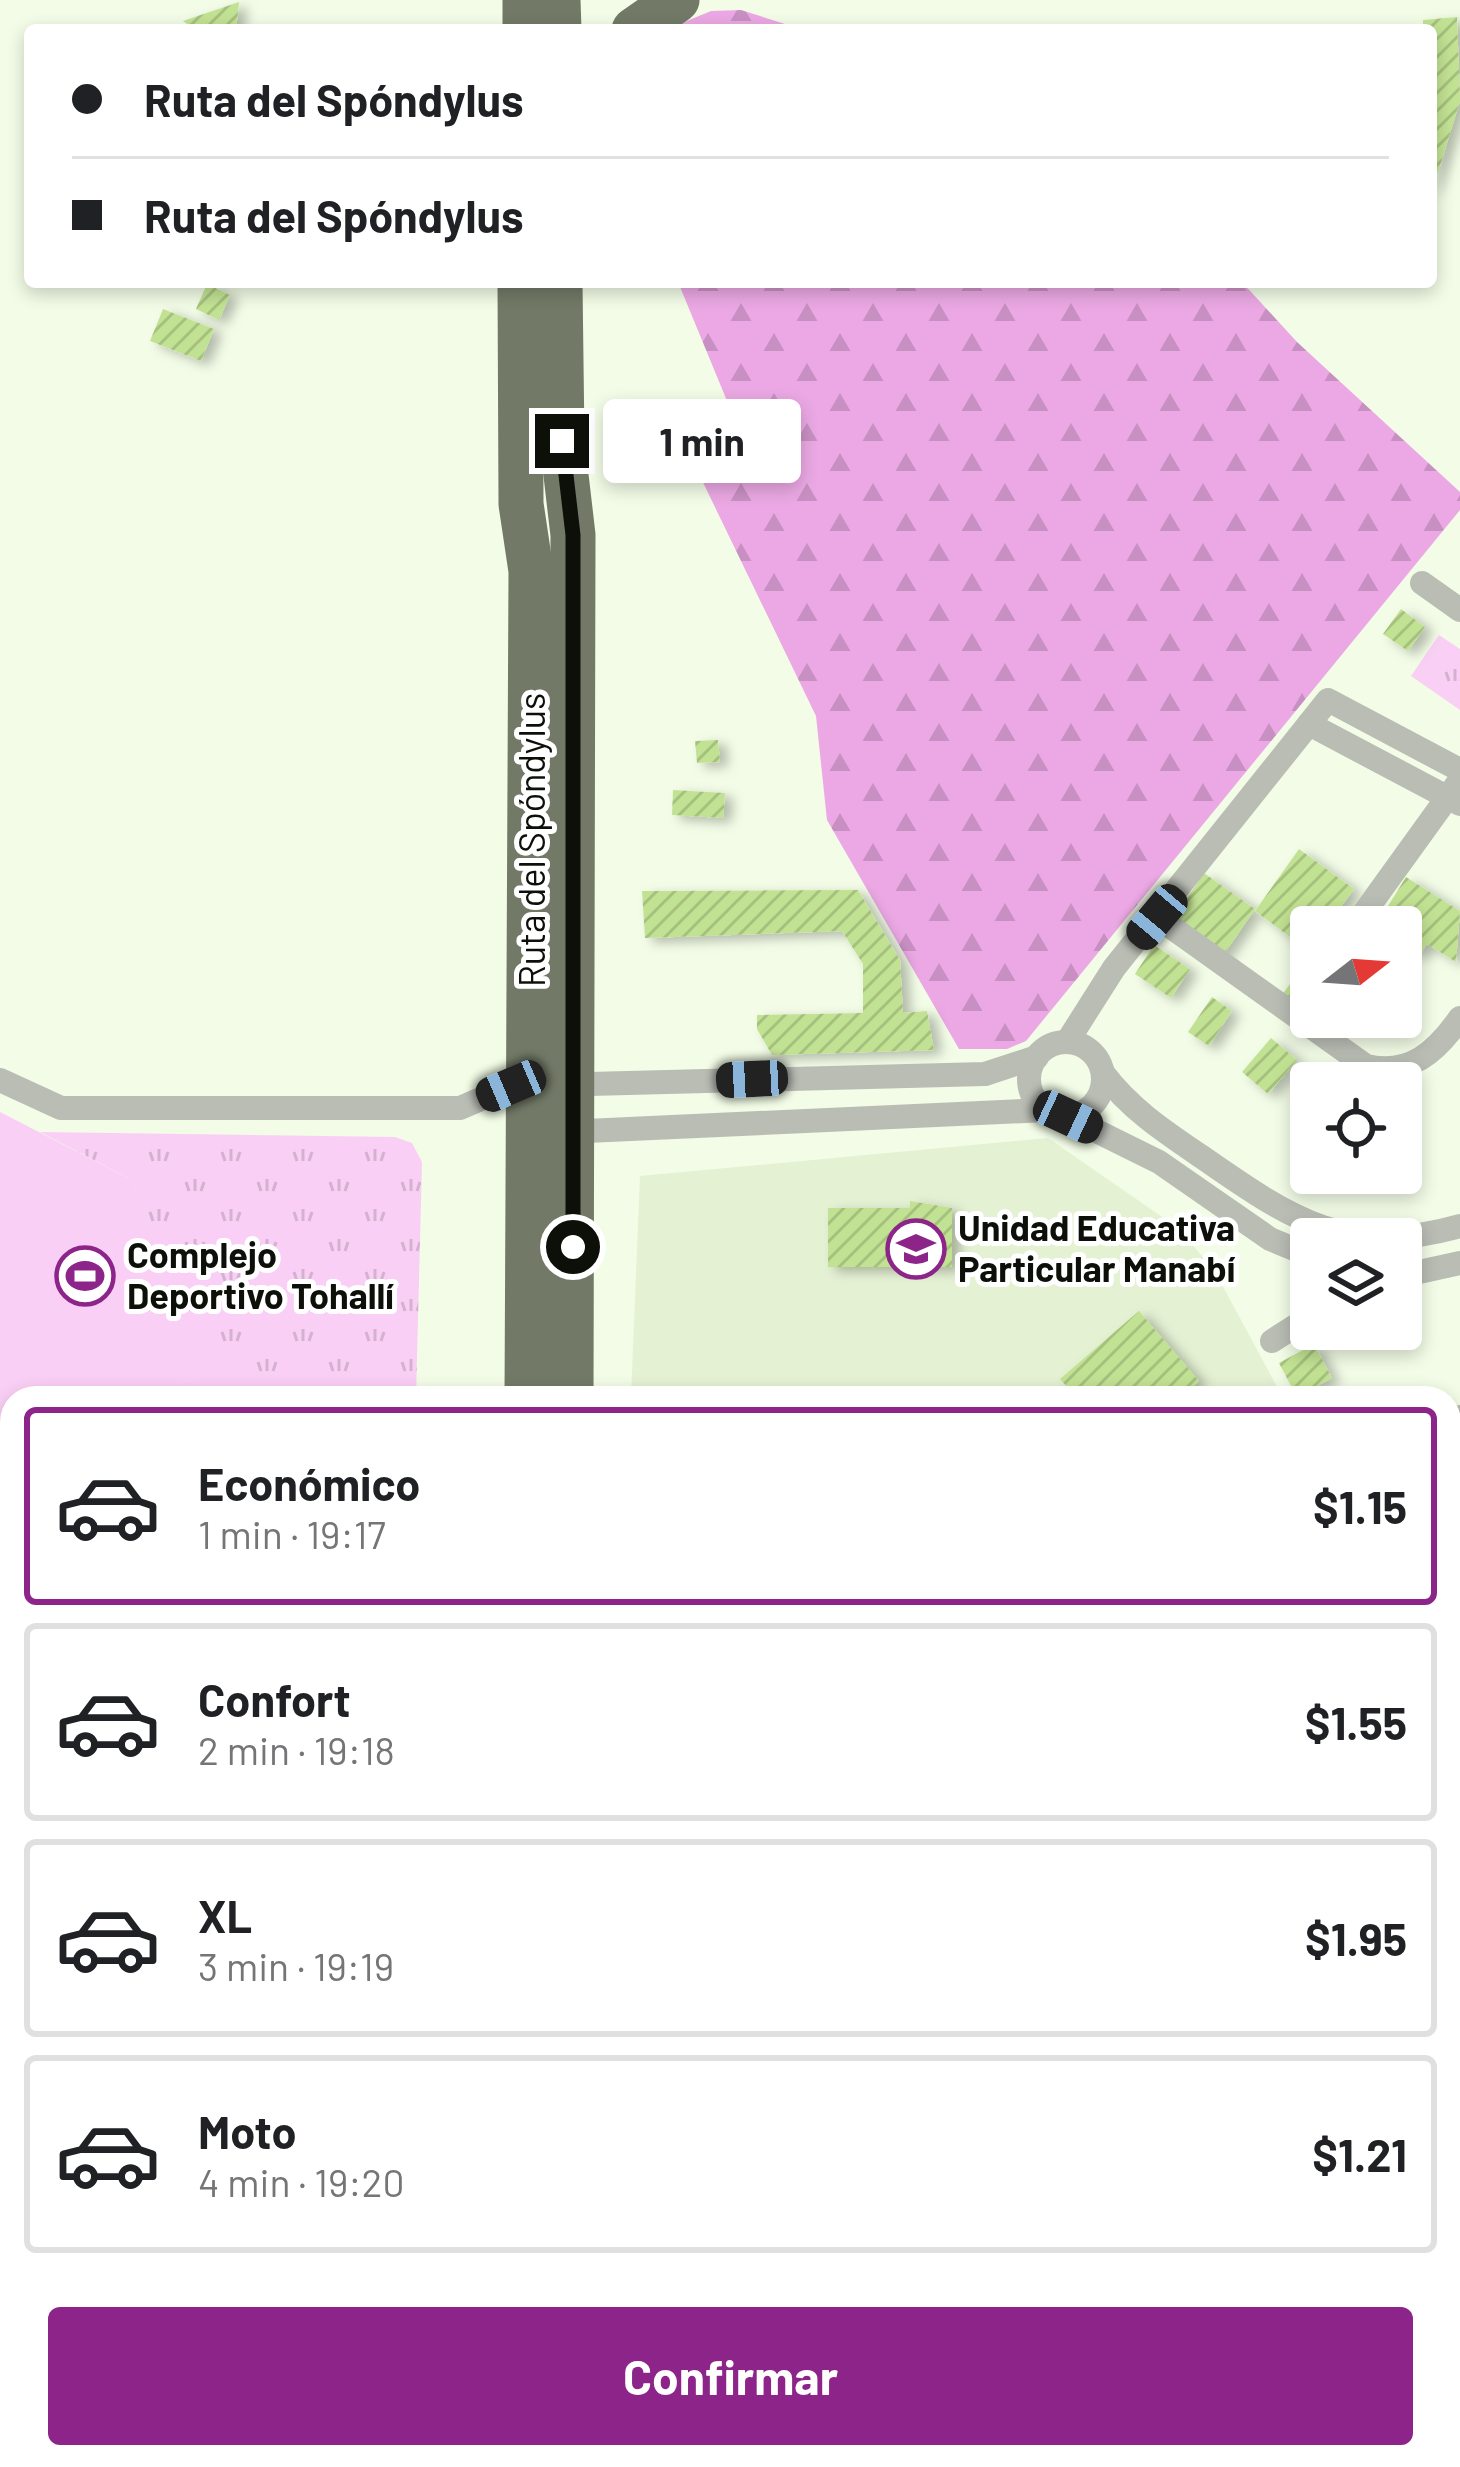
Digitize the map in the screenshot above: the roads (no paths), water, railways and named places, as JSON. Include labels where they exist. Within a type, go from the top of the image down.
[{"type":"highway","points":[[643,24],[677,0]]},
{"type":"highway","name":"Ruta del Spóndylus","points":[[520,288],[521,504],[531,571],[553,1085]]},
{"type":"highway","name":"Ruta del Spóndylus","points":[[560,288],[562,441],[573,535],[553,1132],[571,1386]]},
{"type":"highway","name":"Ruta del Spóndylus","points":[[528,1386],[553,1132]]},
{"type":"street","points":[[1422,583],[1460,610]]},
{"type":"street","points":[[0,1080],[61,1108],[460,1108],[511,1086],[985,1074],[1036,1058],[1067,1042],[1114,968],[1328,700],[1460,770]]},
{"type":"street","points":[[1309,724],[1457,794],[1370,906]]},
{"type":"street","points":[[1157,917],[1366,1066],[1386,1071],[1428,1057],[1460,1018]]},
{"type":"street","points":[[1067,1042],[1090,1052],[1144,1118],[1294,1218]]},
{"type":"street","points":[[1036,1058],[1030,1080],[1057,1113],[1160,1162],[1270,1239],[1290,1247]]},
{"type":"street","points":[[553,1132],[782,1119],[1080,1114],[1099,1098],[1103,1072]]},
{"type":"street","points":[[781,1078],[782,1119]]},
{"type":"street","points":[[682,1083],[682,1125]]},
{"type":"street","points":[[1223,1208],[1239,1183]]},
{"type":"street","points":[[1422,1234],[1460,1226]]},
{"type":"street","points":[[1422,1271],[1460,1263]]},
{"type":"street","points":[[1271,1341],[1290,1329]]},
{"type":"place","name":"Unidad Educativa Particular Manabí","points":[[916,1249]]},
{"type":"place","name":"Complejo Deportivo Tohallí","points":[[85,1276]]}]
